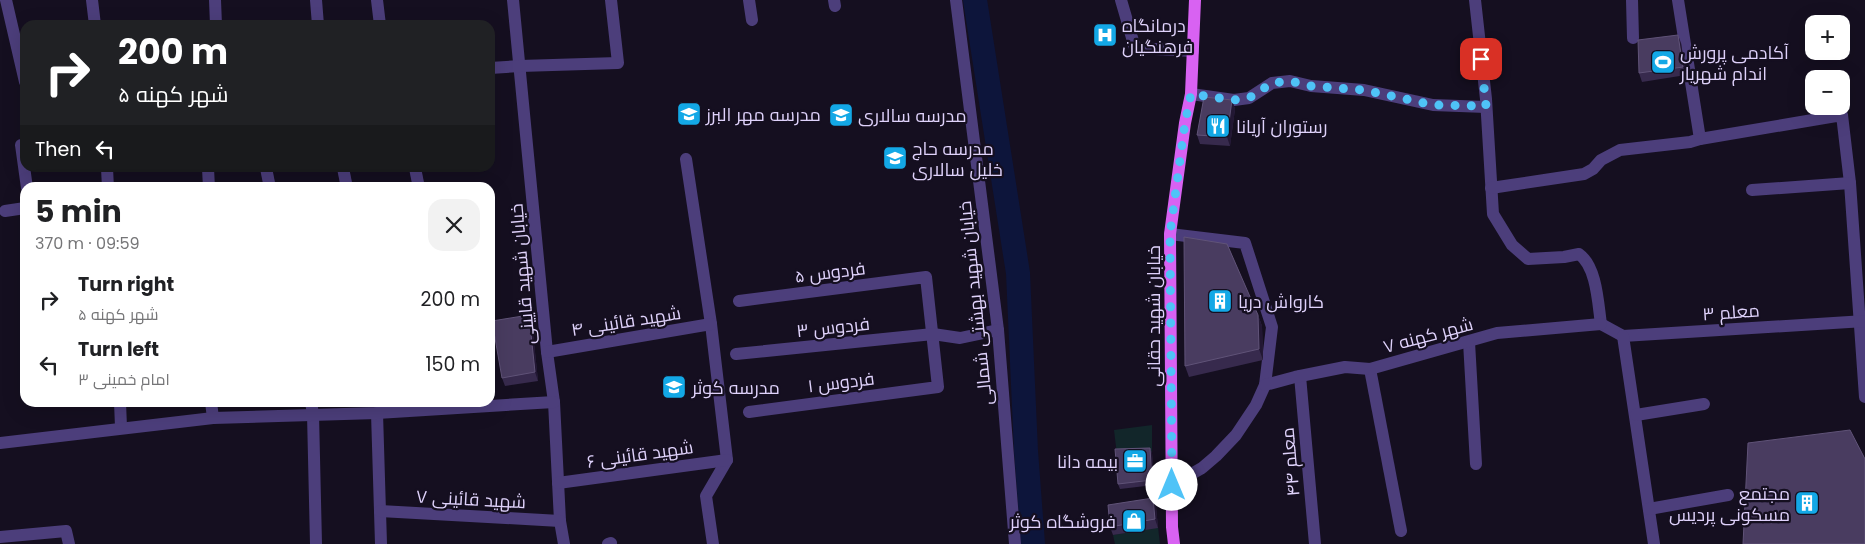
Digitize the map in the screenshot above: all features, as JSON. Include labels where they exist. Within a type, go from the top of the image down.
[{"type":"main road","name":"خیابان شهید حقانی","points":[[1174,544],[1172,528],[1170,234],[1185,123],[1191,94],[1195,0]]},
{"type":"street","points":[[6,0],[20,60]]},
{"type":"street","points":[[92,0],[94,20]]},
{"type":"street","points":[[215,0],[216,20]]},
{"type":"street","points":[[316,0],[318,20]]},
{"type":"street","points":[[377,0],[379,20]]},
{"type":"street","name":"خیابان شهید قایینی","points":[[513,0],[547,352],[554,402],[560,521],[564,544]]},
{"type":"street","points":[[495,68],[618,64],[611,0]]},
{"type":"street","points":[[749,0],[752,20]]},
{"type":"street","name":"خیابان شهید بهشتی شمالی","points":[[956,0],[998,330],[1015,544]]},
{"type":"street","points":[[1121,0],[1134,48],[1193,51]]},
{"type":"street","points":[[1475,0],[1486,106],[1493,214],[1512,246],[1528,259],[1564,257],[1579,254],[1586,259],[1592,271],[1601,324],[1623,336],[1654,544]]},
{"type":"street","points":[[1632,0],[1633,38]]},
{"type":"street","points":[[1678,0],[1700,139]]},
{"type":"street","points":[[1191,94],[1234,100],[1249,98],[1272,83],[1290,81],[1311,86],[1364,90],[1433,105],[1486,106]]},
{"type":"street","points":[[1491,188],[1584,174],[1601,160],[1620,150],[1690,142],[1842,115],[1862,321],[1865,397]]},
{"type":"street","points":[[686,159],[711,324],[727,460],[706,496],[713,544]]},
{"type":"street","points":[[1752,190],[1850,183]]},
{"type":"street","points":[[5,211],[20,209]]},
{"type":"street","points":[[1170,234],[1244,243],[1272,327],[1265,385],[1256,405],[1230,442],[1202,468],[1172,485]]},
{"type":"street","name":"فردوس ۵","points":[[739,301],[926,277],[933,334]]},
{"type":"street","name":"معلم ۳","points":[[1623,336],[1862,321]]},
{"type":"street","name":"شهید قائینی ۴","points":[[547,352],[711,324]]},
{"type":"street","name":"شهر کهنه ۷","points":[[1265,385],[1345,367],[1370,369],[1497,333],[1601,324]]},
{"type":"street","name":"فردوس ۳","points":[[736,354],[933,334],[960,338],[998,330]]},
{"type":"street","name":"فردوس ۱","points":[[749,412],[938,387],[933,334]]},
{"type":"street","points":[[1469,342],[1476,464]]},
{"type":"street","points":[[1370,369],[1401,531]]},
{"type":"street","name":"معلم ۴۴","points":[[1300,376],[1315,544]]},
{"type":"street","points":[[495,406],[554,402]]},
{"type":"street","points":[[1636,415],[1704,404]]},
{"type":"street","points":[[120,407],[121,428]]},
{"type":"street","points":[[212,407],[213,418]]},
{"type":"street","points":[[0,443],[312,408],[378,413],[474,407]]},
{"type":"street","points":[[312,408],[316,544]]},
{"type":"street","points":[[378,413],[381,544]]},
{"type":"street","name":"شهید قائینی ۶","points":[[558,483],[727,460]]},
{"type":"street","points":[[1649,509],[1728,495]]},
{"type":"street","name":"شهید قائینی ۷","points":[[380,511],[560,521]]},
{"type":"street","points":[[0,537],[66,531],[69,544]]},
{"type":"green space","points":[[1152,425],[1152,453],[1117,455],[1114,430]]},
{"type":"green space","points":[[1158,527],[1160,544],[1115,544],[1113,535]]},
{"type":"building","name":"آکادمی پرورش اندام شهریار","points":[[1678,35],[1683,67],[1639,73],[1638,40]]},
{"type":"building","name":"رستوران آریانا","points":[[1204,97],[1232,100],[1227,137],[1197,135]]},
{"type":"building","name":"کارواش دریا","points":[[1184,237],[1227,244],[1258,315],[1259,349],[1185,366]]},
{"type":"building","points":[[529,315],[535,372],[502,378],[495,338],[495,321]]},
{"type":"building","name":"مجتمع مسکونی پردیس","points":[[1850,430],[1865,459],[1865,544],[1743,544],[1748,443]]},
{"type":"building","points":[[1150,448],[1152,480],[1118,484],[1115,449]]},
{"type":"building","points":[[1153,498],[1155,519],[1110,527],[1108,505]]},
{"type":"waterway","points":[[975,0],[1018,273],[1026,451],[1033,544]]},
{"type":"place","name":"درمانگاه فرهنگیان","points":[[1105,35]]},
{"type":"place","name":"آکادمی پرورش اندام شهریار","points":[[1663,62]]},
{"type":"place","name":"مدرسه مهر البرز","points":[[689,114]]},
{"type":"place","name":"مدرسه سالاری","points":[[841,115]]},
{"type":"place","name":"رستوران آریانا","points":[[1218,126]]},
{"type":"place","name":"مدرسه حاج خلیل سالاری","points":[[895,158]]},
{"type":"place","name":"کارواش دریا","points":[[1220,301]]},
{"type":"place","name":"مدرسه کوثر","points":[[674,387]]},
{"type":"place","name":"بیمه دانا","points":[[1135,461]]},
{"type":"place","name":"مجتمع مسکونی پردیس","points":[[1807,503]]},
{"type":"place","name":"فروشگاه کوثر","points":[[1134,521]]},
{"type":"route","points":[[1172,485],[1170,234],[1185,123],[1191,94],[1234,100],[1249,98],[1272,83],[1290,81],[1311,86],[1364,90],[1433,105],[1486,106],[1481,59]]}]
